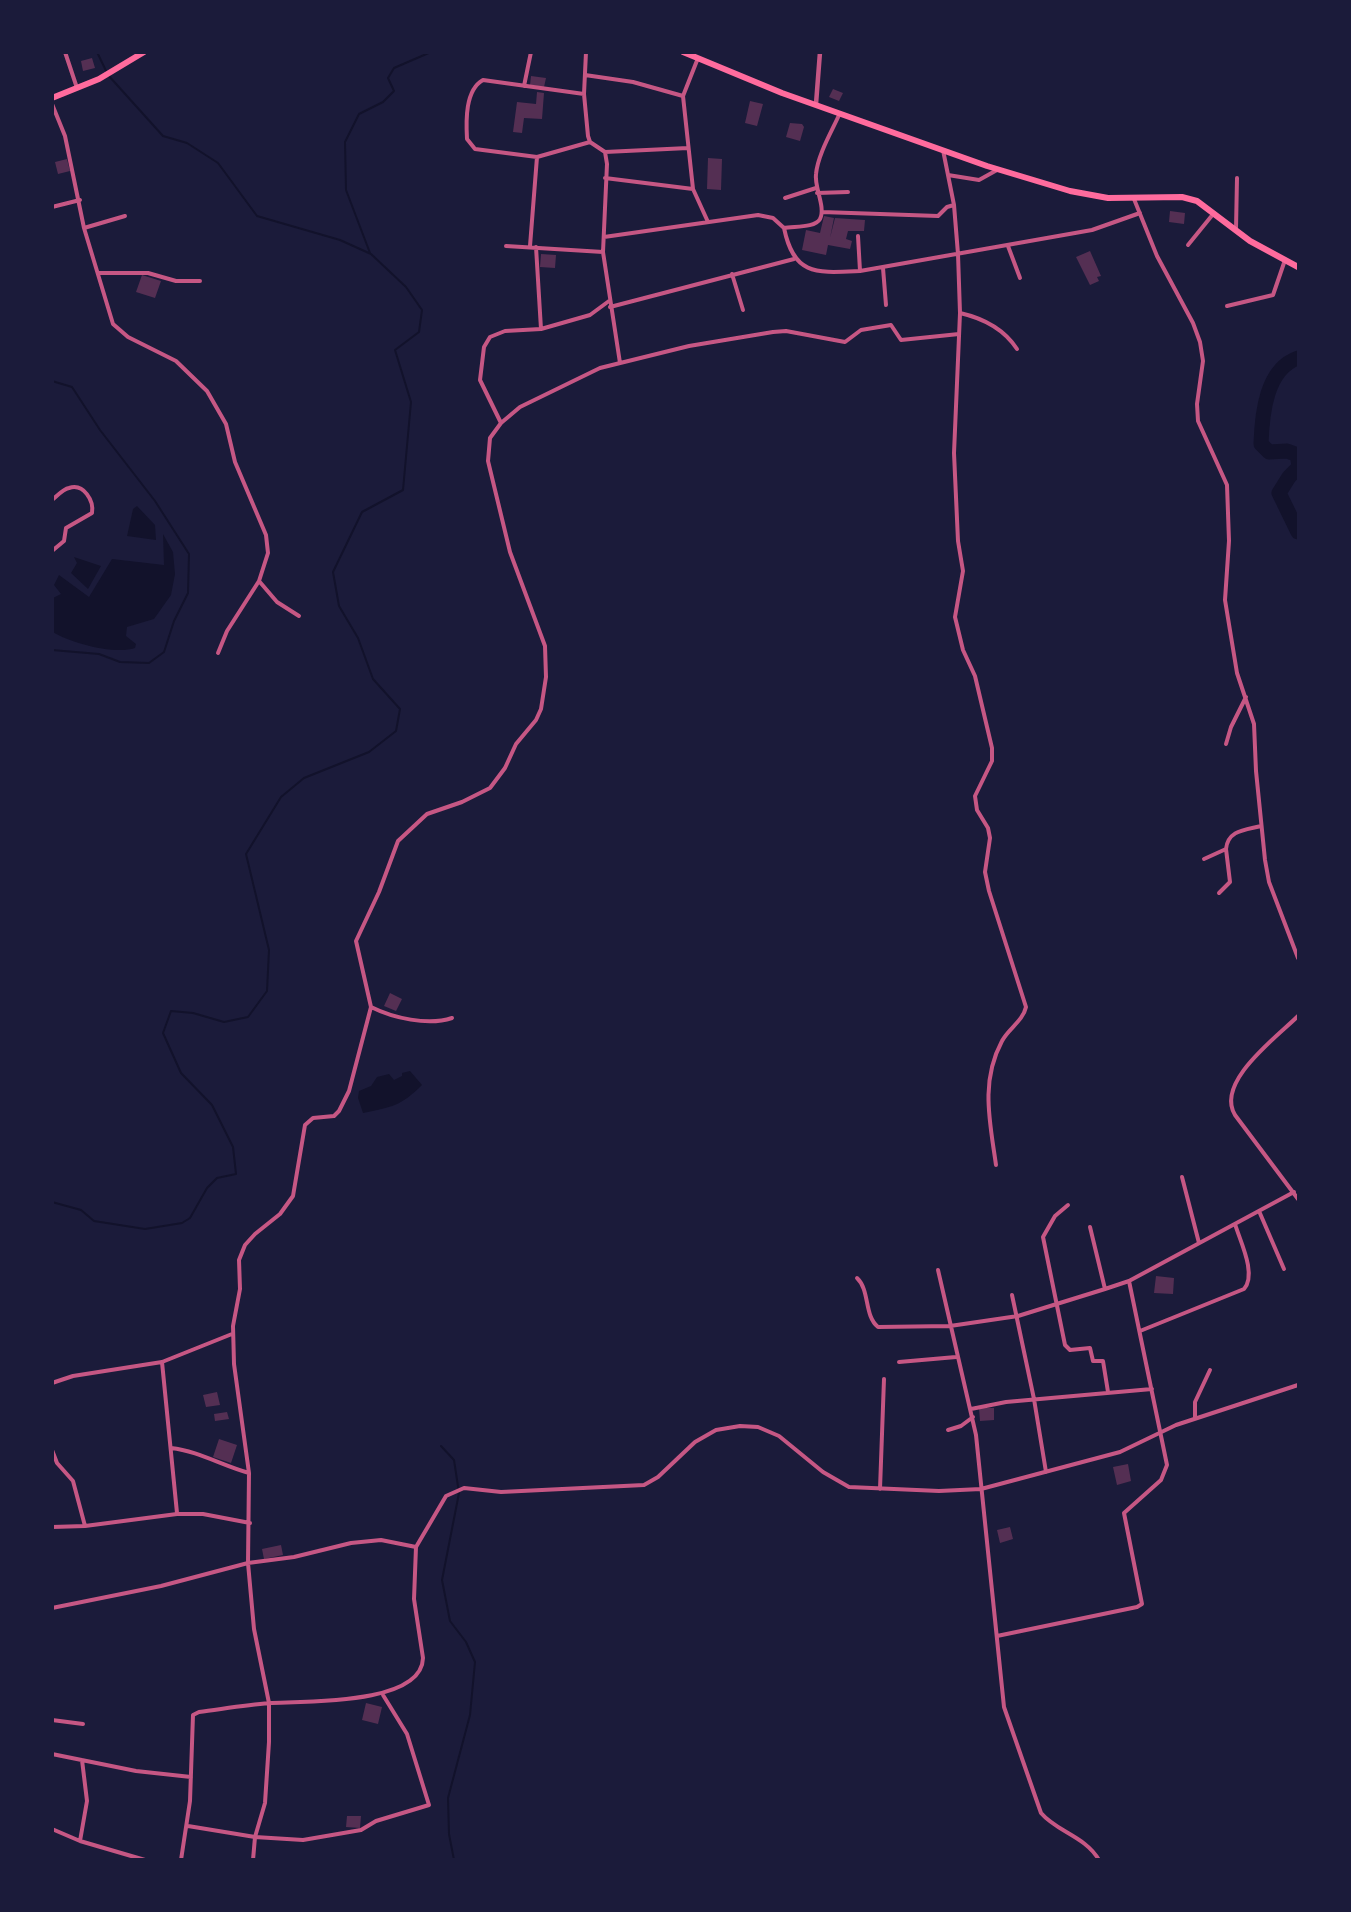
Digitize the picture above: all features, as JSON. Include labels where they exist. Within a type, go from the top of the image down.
[{"type":"main road","points":[[52,98],[99,79],[144,52]]},
{"type":"main road","points":[[683,52],[782,93],[997,169],[1093,196],[1134,199],[1182,197],[1197,201],[1236,230],[1299,267]]},
{"type":"street","points":[[65,52],[77,89]]},
{"type":"street","points":[[524,86],[531,52]]},
{"type":"street","points":[[585,52],[584,94],[590,142],[605,152],[688,148]]},
{"type":"street","points":[[816,104],[820,52]]},
{"type":"street","points":[[699,58],[683,96],[693,189],[708,222]]},
{"type":"street","points":[[585,75],[633,82],[683,96]]},
{"type":"street","points":[[584,94],[487,80],[476,85],[470,95],[467,140],[475,149],[537,157],[590,142]]},
{"type":"street","points":[[52,104],[65,136],[84,228],[105,303],[120,332],[176,361],[207,390],[221,412],[235,462],[260,516],[268,543],[268,553],[259,581],[227,631],[218,653]]},
{"type":"street","points":[[784,228],[814,224],[822,212],[817,190],[816,170],[840,112]]},
{"type":"street","points":[[943,149],[954,205],[960,313],[954,453],[958,541],[963,572],[955,617],[963,650],[975,676],[993,748],[992,761],[977,787],[975,801],[990,838],[986,872],[988,891],[1026,1007],[1002,1041],[988,1088],[988,1125],[996,1165]]},
{"type":"street","points":[[605,152],[603,252],[609,304],[620,363]]},
{"type":"street","points":[[530,246],[537,157]]},
{"type":"street","points":[[947,175],[979,180],[997,169]]},
{"type":"street","points":[[605,178],[693,189]]},
{"type":"street","points":[[1236,230],[1237,178]]},
{"type":"street","points":[[785,198],[817,190],[848,192]]},
{"type":"street","points":[[1134,199],[1157,256],[1193,323],[1200,342],[1203,361],[1197,404],[1198,421],[1227,485],[1229,541],[1225,600],[1237,673],[1254,724],[1261,826],[1269,882],[1299,958]]},
{"type":"street","points":[[52,207],[80,200]]},
{"type":"street","points":[[822,212],[938,216],[946,207],[954,205]]},
{"type":"street","points":[[501,423],[483,389],[480,372],[485,344],[490,337],[505,331],[541,329],[590,315],[609,304],[794,259],[818,270],[860,272],[1092,230],[1140,213]]},
{"type":"street","points":[[1188,245],[1214,213]]},
{"type":"street","points":[[604,237],[763,215],[777,220],[784,228],[794,259]]},
{"type":"street","points":[[84,228],[125,216]]},
{"type":"street","points":[[858,236],[860,272]]},
{"type":"street","points":[[506,246],[603,252]]},
{"type":"street","points":[[1008,246],[1020,278]]},
{"type":"street","points":[[536,247],[541,329]]},
{"type":"street","points":[[1227,306],[1273,295],[1285,260]]},
{"type":"street","points":[[883,268],[886,305]]},
{"type":"street","points":[[98,273],[148,273],[176,281],[200,281]]},
{"type":"street","points":[[732,274],[743,310]]},
{"type":"street","points":[[960,313],[987,322],[1009,338],[1017,349]]},
{"type":"street","points":[[253,1860],[255,1837],[265,1803],[269,1703],[254,1629],[248,1563],[249,1473],[232,1334],[240,1289],[239,1260],[245,1245],[280,1214],[293,1196],[306,1125],[313,1118],[334,1116],[345,1103],[371,1007],[356,941],[379,892],[398,841],[409,828],[427,814],[469,799],[490,788],[505,768],[516,744],[536,720],[541,709],[546,677],[545,646],[510,552],[488,461],[490,438],[501,423],[540,396],[600,368],[689,346],[780,331],[845,342],[861,330],[891,325],[901,340],[959,334]]},
{"type":"street","points":[[52,500],[68,488],[80,488],[87,494],[93,506],[92,513],[66,528],[64,542],[52,551]]},
{"type":"street","points":[[259,581],[277,602],[299,616]]},
{"type":"street","points":[[1226,744],[1230,728],[1246,697]]},
{"type":"street","points":[[1220,893],[1230,882],[1227,841],[1234,833],[1261,826]]},
{"type":"street","points":[[1204,859],[1226,849]]},
{"type":"street","points":[[371,1007],[420,1020],[443,1021],[452,1018]]},
{"type":"street","points":[[1299,1017],[1248,1065],[1230,1096],[1235,1115],[1299,1199]]},
{"type":"street","points":[[1182,1177],[1199,1243]]},
{"type":"street","points":[[857,1278],[862,1283],[876,1326],[950,1326],[1018,1316],[1129,1281],[1294,1192]]},
{"type":"street","points":[[1068,1205],[1055,1216],[1043,1237],[1066,1347],[1070,1350],[1090,1348],[1093,1360],[1103,1361],[1108,1392]]},
{"type":"street","points":[[1259,1211],[1284,1269]]},
{"type":"street","points":[[1140,1331],[1244,1289],[1248,1284],[1248,1272],[1235,1224]]},
{"type":"street","points":[[1090,1227],[1105,1289]]},
{"type":"street","points":[[938,1270],[956,1357],[973,1417],[1004,1707],[1041,1813],[1046,1820],[1082,1840],[1099,1860]]},
{"type":"street","points":[[998,1636],[1137,1607],[1142,1604],[1124,1513],[1164,1476],[1167,1465],[1129,1281]]},
{"type":"street","points":[[1012,1295],[1034,1399],[1046,1472]]},
{"type":"street","points":[[52,1383],[73,1376],[162,1362],[232,1334]]},
{"type":"street","points":[[899,1362],[956,1357]]},
{"type":"street","points":[[162,1362],[177,1514]]},
{"type":"street","points":[[1195,1418],[1195,1402],[1210,1370]]},
{"type":"street","points":[[880,1490],[884,1378]]},
{"type":"street","points":[[181,1860],[188,1826],[193,1715],[199,1712],[269,1703],[309,1703],[383,1695],[413,1677],[423,1665],[414,1599],[416,1547],[435,1512],[451,1493],[464,1488],[501,1492],[644,1485],[658,1478],[695,1442],[716,1430],[740,1426],[758,1426],[779,1436],[823,1472],[849,1487],[880,1490],[981,1489],[1120,1452],[1161,1431],[1195,1418],[1299,1385]]},
{"type":"street","points":[[971,1409],[1034,1399],[1152,1389]]},
{"type":"street","points":[[948,1430],[961,1426],[973,1417]]},
{"type":"street","points":[[171,1448],[192,1452],[224,1467],[249,1473]]},
{"type":"street","points":[[52,1450],[57,1463],[71,1477],[75,1485],[84,1526]]},
{"type":"street","points":[[52,1527],[84,1526],[177,1514],[203,1514],[250,1523]]},
{"type":"street","points":[[52,1608],[161,1586],[248,1563],[281,1559],[351,1543],[381,1540],[416,1547]]},
{"type":"street","points":[[188,1826],[255,1837],[303,1840],[360,1830],[376,1821],[429,1805],[407,1734],[383,1695]]},
{"type":"street","points":[[52,1720],[83,1724]]},
{"type":"street","points":[[52,1754],[136,1771],[191,1777]]},
{"type":"street","points":[[80,1841],[87,1801],[82,1760]]},
{"type":"street","points":[[52,1829],[80,1841],[145,1860]]},
{"type":"shaded area","points":[[137,506],[155,525],[156,540],[127,536],[133,509]]},
{"type":"shaded area","points":[[163,534],[173,552],[175,574],[171,595],[154,619],[127,627],[126,636],[136,644],[135,648],[116,650],[93,647],[53,632],[53,598],[61,594],[54,585],[59,575],[89,597],[112,559],[164,565]]},
{"type":"shaded area","points":[[74,557],[101,566],[88,589],[71,573],[77,563]]},
{"type":"shaded area","points":[[410,1071],[422,1085],[415,1092],[395,1105],[363,1113],[358,1098],[359,1091],[371,1086],[377,1077],[389,1074],[394,1080],[402,1076],[402,1073]]},
{"type":"building","points":[[92,58],[95,68],[83,71],[81,61]]},
{"type":"building","points":[[531,76],[546,78],[544,87],[530,85]]},
{"type":"building","points":[[833,89],[843,93],[839,101],[829,97]]},
{"type":"building","points":[[537,92],[544,93],[542,119],[524,118],[522,133],[513,132],[517,102],[536,104]]},
{"type":"building","points":[[750,101],[763,104],[757,126],[745,123]]},
{"type":"building","points":[[790,123],[802,124],[804,127],[800,141],[786,137]]},
{"type":"building","points":[[708,158],[722,159],[721,190],[707,189]]},
{"type":"building","points":[[67,159],[70,171],[58,174],[55,162]]},
{"type":"building","points":[[1170,211],[1185,213],[1184,224],[1169,222]]},
{"type":"building","points":[[824,216],[834,218],[830,238],[835,218],[865,220],[864,231],[848,231],[846,239],[852,241],[850,249],[828,245],[826,255],[802,250],[806,230],[820,233]]},
{"type":"building","points":[[1090,251],[1101,276],[1097,277],[1099,281],[1090,285],[1076,257]]},
{"type":"building","points":[[541,254],[556,255],[555,268],[540,267]]},
{"type":"building","points":[[142,275],[161,281],[155,298],[136,292]]},
{"type":"building","points":[[390,993],[402,999],[396,1011],[384,1006]]},
{"type":"building","points":[[1156,1276],[1174,1278],[1173,1294],[1154,1293]]},
{"type":"building","points":[[217,1392],[220,1405],[206,1407],[203,1395]]},
{"type":"building","points":[[979,1408],[994,1408],[994,1420],[980,1421]]},
{"type":"building","points":[[227,1412],[229,1419],[215,1421],[214,1414]]},
{"type":"building","points":[[219,1439],[237,1445],[231,1463],[213,1457]]},
{"type":"building","points":[[1128,1464],[1131,1481],[1117,1485],[1113,1467]]},
{"type":"building","points":[[1010,1527],[1013,1539],[1000,1543],[997,1530]]},
{"type":"building","points":[[281,1545],[283,1555],[264,1559],[262,1549]]},
{"type":"building","points":[[366,1703],[382,1707],[378,1724],[362,1720]]},
{"type":"building","points":[[347,1816],[361,1816],[360,1828],[346,1827]]},
{"type":"waterway","points":[[52,1202],[81,1210],[94,1221],[145,1229],[182,1223],[190,1218],[207,1188],[217,1178],[236,1174],[233,1147],[212,1105],[181,1073],[163,1033],[171,1011],[193,1013],[224,1022],[248,1017],[267,991],[269,950],[246,854],[281,797],[304,778],[369,752],[396,731],[400,709],[373,679],[358,638],[339,606],[333,572],[362,512],[403,490],[411,402],[395,350],[419,332],[422,310],[406,287],[371,254],[340,240],[257,216],[218,163],[187,143],[163,136],[108,75],[97,52]]},
{"type":"waterway","points":[[370,253],[346,190],[345,142],[359,114],[383,102],[394,91],[388,78],[394,68],[431,52]]},
{"type":"waterway","points":[[1298,358],[1287,364],[1272,382],[1265,407],[1261,444],[1269,452],[1287,451],[1298,455],[1298,461]]},
{"type":"waterway","points":[[52,381],[72,387],[100,430],[155,501],[189,554],[188,593],[174,621],[164,652],[149,663],[120,662],[99,654],[52,650]]},
{"type":"waterway","points":[[1298,468],[1279,493],[1298,532]]},
{"type":"waterway","points":[[441,1446],[454,1460],[459,1493],[442,1580],[450,1621],[466,1642],[475,1662],[470,1715],[448,1798],[449,1834],[454,1860]]}]
